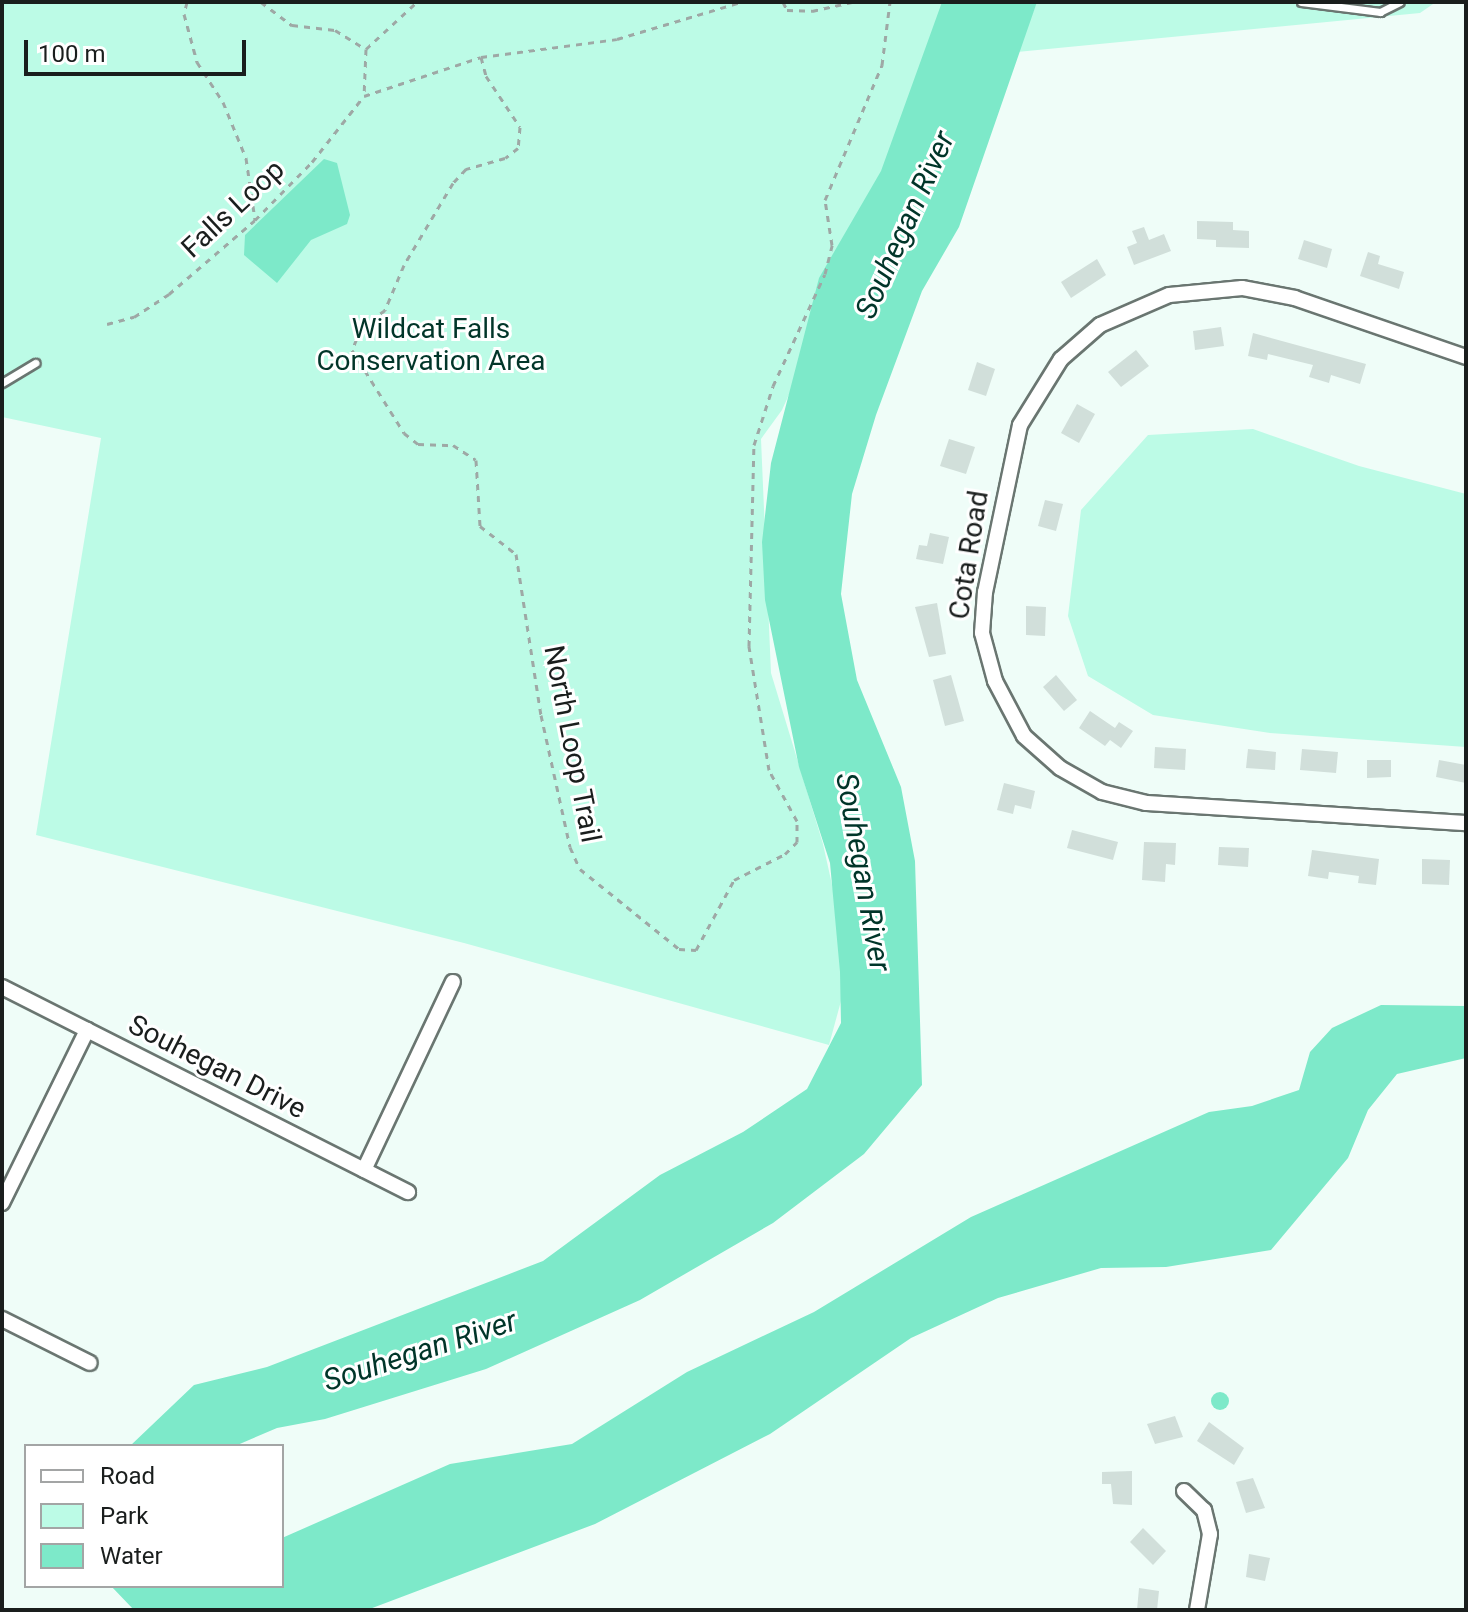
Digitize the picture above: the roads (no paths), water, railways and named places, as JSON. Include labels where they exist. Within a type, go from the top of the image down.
[{"type":"street","name":"Cota Road","points":[[1466,357],[1295,298],[1242,288],[1169,295],[1100,325],[1045,379],[1020,425],[985,592],[982,633],[995,681],[1024,736],[1060,768],[1102,792],[1146,803],[1466,823]]},
{"type":"street","points":[[364,1170],[453,982]]},
{"type":"street","name":"Souhegan Drive","points":[[2,987],[408,1192]]},
{"type":"street","points":[[2,1203],[87,1030]]},
{"type":"street","points":[[2,1319],[90,1363]]},
{"type":"street","points":[[1184,1491],[1204,1510],[1210,1534],[1197,1610]]},
{"type":"lane","points":[[1301,2],[1380,12],[1400,2]]},
{"type":"lane","points":[[2,383],[35,363]]},
{"type":"water","name":"Souhegan River","points":[[942,2],[1037,2],[959,227],[922,291],[876,415],[852,494],[841,594],[857,680],[901,787],[915,861],[922,1085],[864,1154],[773,1223],[640,1300],[486,1369],[325,1419],[277,1428],[240,1444],[132,1444],[194,1385],[267,1367],[543,1261],[660,1175],[743,1132],[807,1089],[841,1023],[840,972],[830,863],[799,767],[765,600],[762,542],[771,463],[819,278],[881,171]]},
{"type":"water","points":[[324,159],[337,163],[350,215],[347,224],[311,240],[277,283],[244,255],[245,235]]},
{"type":"water","points":[[1381,1005],[1466,1006],[1466,1058],[1397,1074],[1368,1110],[1348,1158],[1271,1250],[1166,1267],[1101,1268],[998,1298],[911,1338],[770,1434],[595,1524],[367,1610],[134,1610],[113,1588],[284,1588],[284,1537],[450,1464],[572,1444],[687,1372],[814,1312],[971,1217],[1209,1112],[1252,1106],[1299,1090],[1310,1052],[1332,1028]]},
{"type":"water","points":[[1220,1392],[1229,1401],[1220,1410],[1211,1401]]},
{"type":"park label","name":"Wildcat Falls Conservation Area","points":[[431,345]]}]
